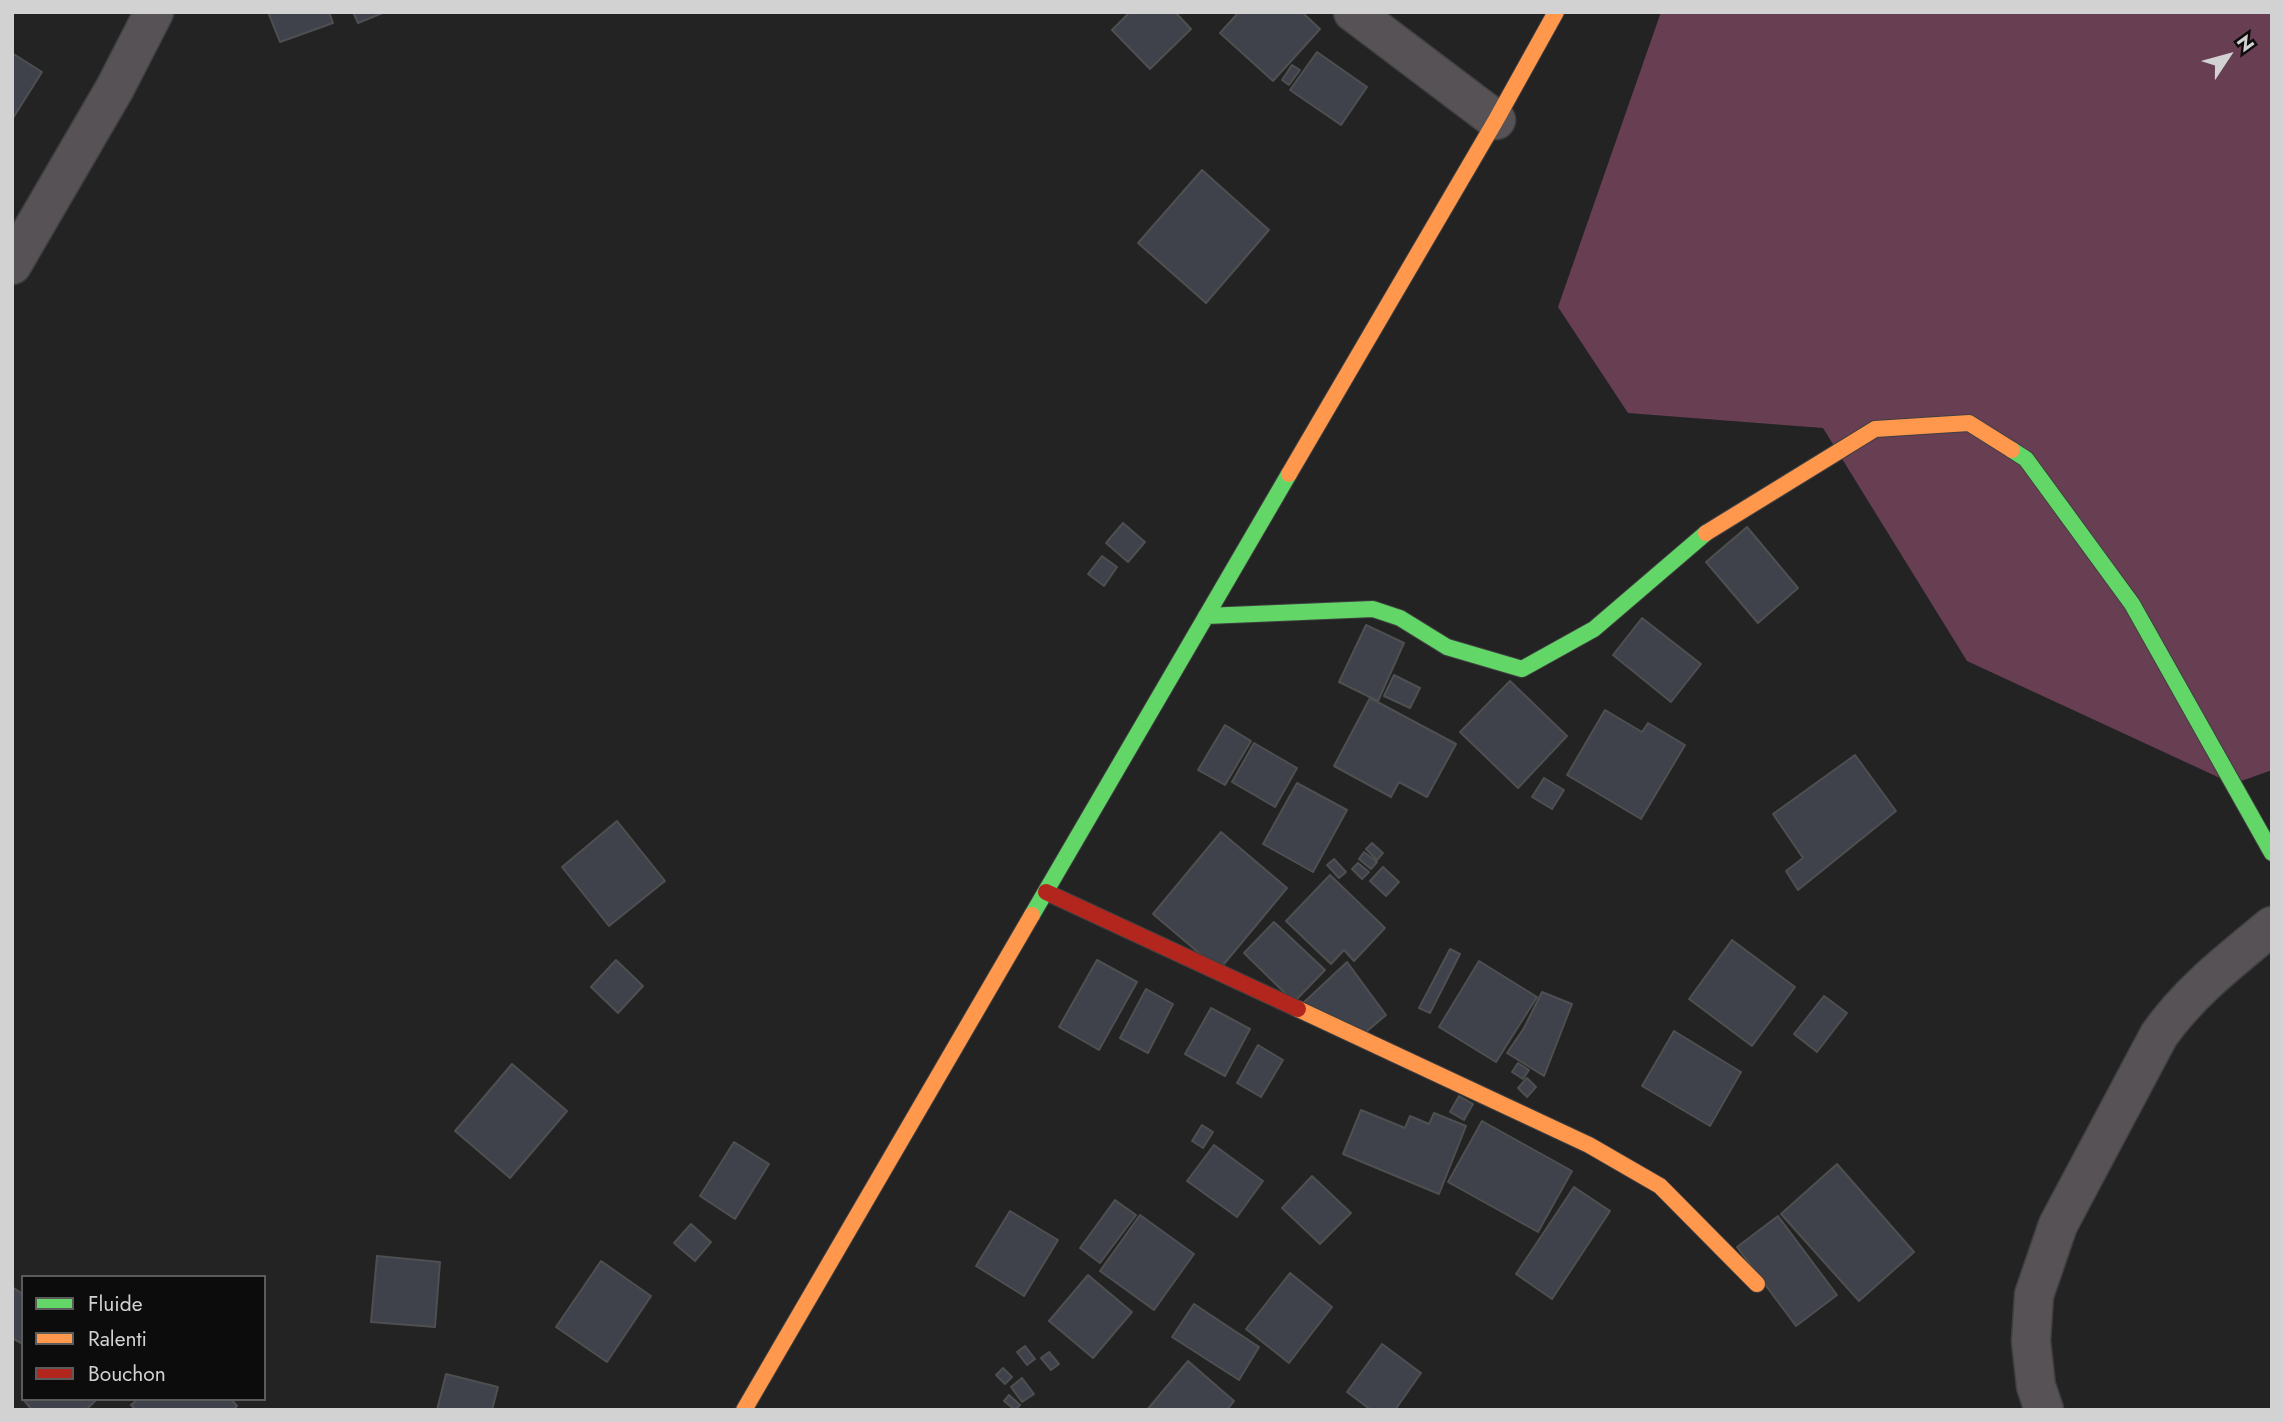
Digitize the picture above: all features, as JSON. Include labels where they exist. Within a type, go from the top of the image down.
[{"type":"street","points":[[12,265],[115,88],[154,12]]},
{"type":"street","points":[[1353,12],[1496,120]]},
{"type":"street","points":[[744,1410],[1496,120],[1556,12]]},
{"type":"street","points":[[1206,616],[1373,609],[1400,618],[1447,647],[1521,669],[1594,629],[1714,526],[1875,429],[1969,423],[2026,459],[2132,604],[2272,853]]},
{"type":"street","points":[[1046,891],[1589,1145],[1660,1186],[1757,1284]]},
{"type":"street","points":[[2044,1410],[2036,1386],[2031,1341],[2034,1295],[2058,1224],[2159,1035],[2177,1010],[2199,987],[2272,926]]},
{"type":"shaded area","points":[[1661,12],[2272,12],[2272,770],[2233,784],[1967,661],[1823,428],[1628,413],[1558,307]]},
{"type":"building","points":[[268,12],[329,12],[333,23],[280,42]]},
{"type":"building","points":[[353,12],[385,12],[358,23]]},
{"type":"building","points":[[1130,12],[1175,12],[1191,29],[1150,69],[1112,30]]},
{"type":"building","points":[[1239,12],[1302,12],[1320,29],[1273,81],[1220,33]]},
{"type":"building","points":[[1317,52],[1367,87],[1341,125],[1290,90]]},
{"type":"building","points":[[12,53],[42,72],[13,118],[12,118]]},
{"type":"building","points":[[1292,65],[1300,70],[1289,85],[1282,80]]},
{"type":"building","points":[[1202,170],[1269,230],[1206,303],[1138,243]]},
{"type":"building","points":[[1123,523],[1145,542],[1128,562],[1106,543]]},
{"type":"building","points":[[1747,527],[1798,588],[1758,623],[1706,562]]},
{"type":"building","points":[[1102,556],[1117,567],[1104,586],[1088,574]]},
{"type":"building","points":[[1642,618],[1701,664],[1671,702],[1613,655]]},
{"type":"building","points":[[1366,625],[1404,643],[1378,701],[1339,682]]},
{"type":"building","points":[[1394,675],[1420,688],[1410,708],[1384,696]]},
{"type":"building","points":[[1510,681],[1567,736],[1518,788],[1460,732]]},
{"type":"building","points":[[1370,698],[1456,744],[1427,797],[1399,782],[1391,797],[1334,766]]},
{"type":"building","points":[[1605,710],[1642,732],[1648,723],[1685,745],[1641,819],[1567,775]]},
{"type":"building","points":[[1225,725],[1251,741],[1225,785],[1198,770]]},
{"type":"building","points":[[1254,743],[1297,768],[1275,807],[1232,782]]},
{"type":"building","points":[[1855,755],[1896,811],[1798,890],[1786,871],[1803,858],[1773,814]]},
{"type":"building","points":[[1544,778],[1564,790],[1552,809],[1532,797]]},
{"type":"building","points":[[1297,783],[1347,810],[1313,872],[1263,844]]},
{"type":"building","points":[[617,821],[665,881],[609,926],[562,867]]},
{"type":"building","points":[[1221,832],[1287,888],[1219,970],[1153,914]]},
{"type":"building","points":[[1372,843],[1383,853],[1377,860],[1366,849]]},
{"type":"building","points":[[1364,852],[1377,862],[1371,869],[1359,859]]},
{"type":"building","points":[[1334,859],[1346,872],[1339,878],[1327,865]]},
{"type":"building","points":[[1358,863],[1369,872],[1362,879],[1352,869]]},
{"type":"building","points":[[1383,867],[1399,882],[1386,896],[1370,881]]},
{"type":"building","points":[[1330,875],[1385,928],[1354,961],[1344,950],[1331,964],[1286,921]]},
{"type":"building","points":[[1274,922],[1325,970],[1294,1002],[1244,953]]},
{"type":"building","points":[[1732,940],[1795,987],[1752,1046],[1689,999]]},
{"type":"building","points":[[1450,949],[1460,954],[1430,1013],[1419,1008]]},
{"type":"building","points":[[616,960],[643,986],[618,1013],[591,987]]},
{"type":"building","points":[[1097,960],[1137,982],[1099,1050],[1059,1027]]},
{"type":"building","points":[[1479,961],[1537,997],[1496,1062],[1439,1027]]},
{"type":"building","points":[[1347,962],[1386,1015],[1366,1032],[1300,1006]]},
{"type":"building","points":[[1146,989],[1173,1004],[1148,1053],[1120,1038]]},
{"type":"building","points":[[1542,992],[1572,1004],[1544,1076],[1507,1053],[1524,1028]]},
{"type":"building","points":[[1824,996],[1847,1013],[1817,1052],[1794,1034]]},
{"type":"building","points":[[1211,1008],[1250,1029],[1225,1076],[1185,1054]]},
{"type":"building","points":[[1674,1031],[1741,1072],[1710,1126],[1642,1086]]},
{"type":"building","points":[[1258,1045],[1283,1060],[1261,1097],[1237,1083]]},
{"type":"building","points":[[1518,1063],[1529,1070],[1523,1079],[1512,1072]]},
{"type":"building","points":[[512,1064],[567,1111],[510,1178],[455,1131]]},
{"type":"building","points":[[1527,1078],[1536,1087],[1527,1097],[1518,1088]]},
{"type":"building","points":[[1459,1096],[1473,1104],[1464,1120],[1450,1112]]},
{"type":"building","points":[[1361,1110],[1405,1128],[1410,1116],[1429,1124],[1434,1113],[1466,1126],[1439,1194],[1343,1154]]},
{"type":"building","points":[[1482,1121],[1572,1171],[1538,1232],[1448,1182]]},
{"type":"building","points":[[1202,1125],[1213,1132],[1203,1148],[1192,1141]]},
{"type":"building","points":[[734,1142],[769,1164],[735,1219],[700,1196]]},
{"type":"building","points":[[1214,1145],[1263,1181],[1237,1217],[1187,1181]]},
{"type":"building","points":[[1837,1164],[1914,1252],[1859,1301],[1781,1214]]},
{"type":"building","points":[[1312,1176],[1351,1213],[1320,1244],[1282,1208]]},
{"type":"building","points":[[1574,1187],[1610,1211],[1552,1299],[1516,1274]]},
{"type":"building","points":[[1115,1200],[1136,1215],[1100,1263],[1080,1248]]},
{"type":"building","points":[[1010,1211],[1058,1240],[1024,1296],[976,1266]]},
{"type":"building","points":[[1140,1215],[1194,1254],[1154,1310],[1100,1271]]},
{"type":"building","points":[[1778,1216],[1837,1295],[1796,1326],[1737,1247]]},
{"type":"building","points":[[691,1224],[711,1242],[695,1261],[674,1243]]},
{"type":"building","points":[[377,1256],[440,1262],[435,1327],[371,1322]]},
{"type":"building","points":[[601,1261],[651,1296],[607,1362],[556,1327]]},
{"type":"building","points":[[1290,1273],[1332,1307],[1289,1363],[1246,1329]]},
{"type":"building","points":[[1088,1275],[1132,1312],[1093,1358],[1049,1321]]},
{"type":"building","points":[[12,1287],[21,1293],[21,1343],[12,1338]]},
{"type":"building","points":[[1194,1304],[1259,1347],[1239,1380],[1172,1337]]},
{"type":"building","points":[[1382,1344],[1421,1373],[1395,1410],[1371,1410],[1347,1392]]},
{"type":"building","points":[[1025,1346],[1035,1359],[1027,1365],[1017,1352]]},
{"type":"building","points":[[1049,1352],[1059,1364],[1051,1370],[1041,1358]]},
{"type":"building","points":[[1188,1361],[1234,1401],[1227,1410],[1147,1410]]},
{"type":"building","points":[[1003,1368],[1012,1377],[1005,1384],[996,1375]]},
{"type":"building","points":[[446,1374],[498,1387],[492,1410],[437,1410]]},
{"type":"building","points":[[1022,1378],[1034,1394],[1022,1402],[1011,1387]]},
{"type":"building","points":[[1009,1395],[1020,1405],[1015,1410],[1004,1401]]},
{"type":"building","points":[[25,1401],[95,1401],[86,1410],[32,1410]]},
{"type":"building","points":[[136,1401],[233,1401],[237,1406],[233,1410],[136,1410],[131,1405]]},
{"type":"traffic: fast","points":[[2012,450],[2026,459],[2132,604],[2272,853]]},
{"type":"traffic: fast","points":[[1032,915],[1289,474]]},
{"type":"traffic: fast","points":[[1206,616],[1373,609],[1400,618],[1447,647],[1522,669],[1594,629],[1706,533]]},
{"type":"traffic: slow","points":[[1289,474],[1556,12]]},
{"type":"traffic: slow","points":[[1706,533],[1875,429],[1969,423],[2012,450]]},
{"type":"traffic: slow","points":[[744,1410],[1032,915]]},
{"type":"traffic: slow","points":[[1298,1009],[1589,1145],[1660,1186],[1757,1284]]},
{"type":"traffic: jam","points":[[1046,892],[1298,1009]]}]
